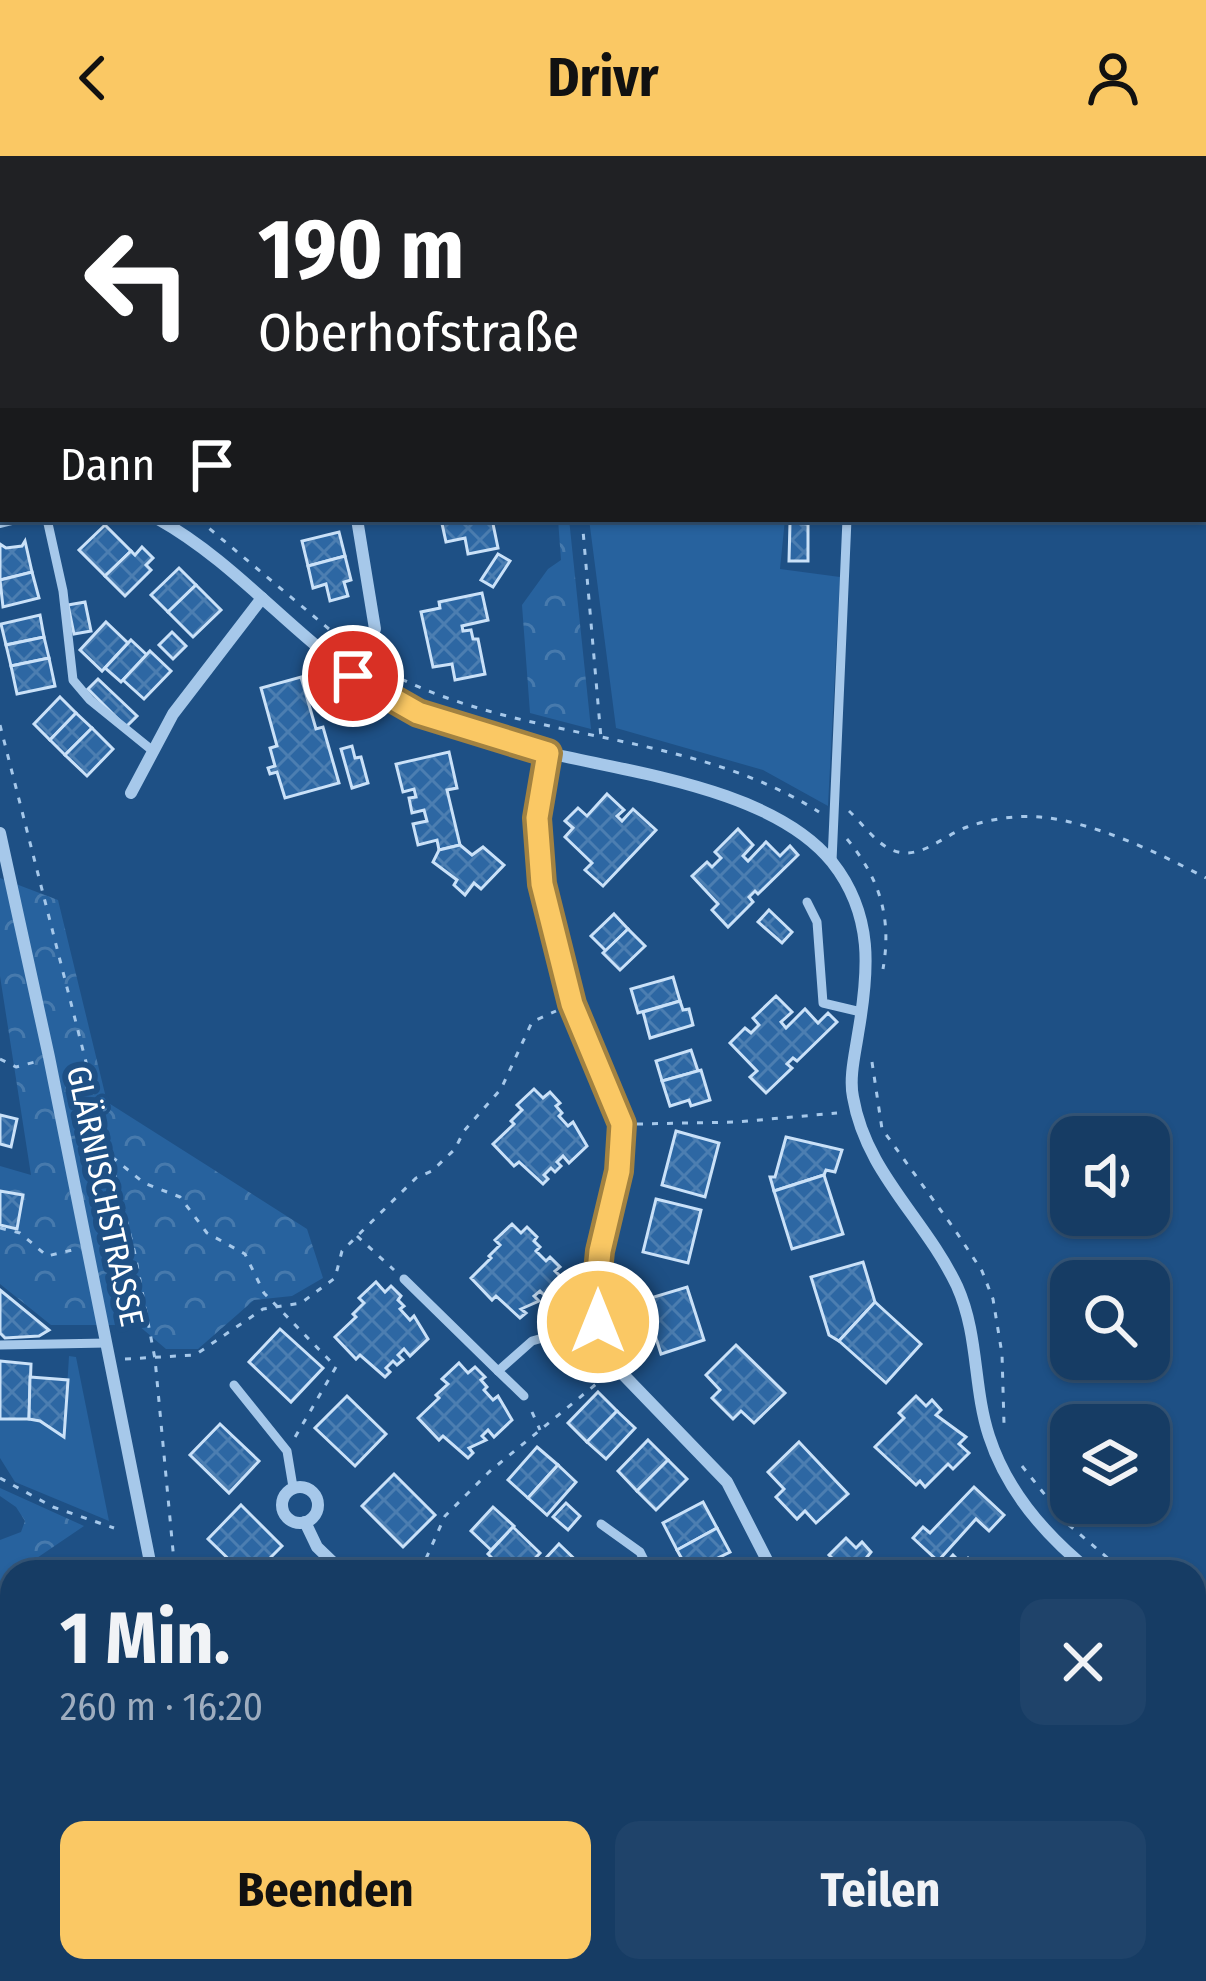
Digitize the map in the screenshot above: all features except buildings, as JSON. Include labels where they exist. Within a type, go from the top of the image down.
[{"type":"street","points":[[164,522],[182,532],[353,676],[418,713],[548,753],[604,762],[701,789],[772,815],[811,839],[832,862],[855,894],[866,950],[851,1094],[869,1155],[930,1237],[958,1288],[974,1335],[988,1435],[1020,1500],[1078,1560]]},
{"type":"street","points":[[182,532],[192,522]]},
{"type":"street","points":[[353,676],[375,629],[357,522]]},
{"type":"street","points":[[130,793],[173,714],[262,598]]},
{"type":"street","points":[[548,753],[537,818],[542,884],[572,1004],[622,1124],[619,1171],[600,1251],[598,1322],[615,1366],[727,1482],[767,1560]]},
{"type":"street","name":"GLÄRNISCHSTRASSE","points":[[0,833],[150,1560]]},
{"type":"street","points":[[293,1487],[307,1488],[316,1497],[316,1514],[305,1522],[290,1521],[283,1514],[282,1500],[293,1487]]},
{"type":"street","points":[[305,1522],[317,1547],[331,1560]]},
{"type":"lane","points":[[47,522],[63,591],[73,680],[89,700],[153,752]]},
{"type":"lane","points":[[832,862],[847,522]]},
{"type":"lane","points":[[807,902],[817,922],[823,1003],[862,1012]]},
{"type":"lane","points":[[404,1280],[524,1396]]},
{"type":"lane","points":[[498,1371],[532,1341],[598,1322]]},
{"type":"lane","points":[[0,1345],[107,1343]]},
{"type":"lane","points":[[234,1385],[287,1450],[293,1487]]},
{"type":"lane","points":[[601,1524],[644,1560]]},
{"type":"path","points":[[199,522],[362,657],[471,707],[722,769],[795,797],[833,822],[868,867],[883,901],[888,924],[881,984]]},
{"type":"path","points":[[582,522],[604,762]]},
{"type":"path","points":[[0,725],[135,1254],[155,1359],[174,1560]]},
{"type":"path","points":[[834,798],[890,849],[916,853],[964,827],[1041,817],[1125,842],[1206,878]]},
{"type":"path","points":[[111,1360],[195,1355],[263,1309],[301,1303],[335,1278],[342,1251],[416,1178],[432,1171],[455,1149],[464,1131],[501,1089],[532,1022],[572,1004]]},
{"type":"path","points":[[0,1059],[16,1067]]},
{"type":"path","points":[[872,1062],[882,1130],[956,1230],[993,1299],[1002,1354],[1006,1436]]},
{"type":"path","points":[[622,1124],[737,1122],[856,1111]]},
{"type":"path","points":[[110,1155],[144,1183],[181,1198],[207,1233],[245,1254],[264,1293],[336,1367],[287,1450]]},
{"type":"path","points":[[0,1228],[20,1233],[46,1256],[88,1246]]},
{"type":"path","points":[[357,1236],[404,1280]]},
{"type":"path","points":[[425,1560],[445,1516],[489,1472],[615,1366]]},
{"type":"path","points":[[524,1396],[541,1432]]},
{"type":"path","points":[[1014,1451],[1037,1488],[1069,1525],[1110,1560]]},
{"type":"path","points":[[0,1478],[53,1507],[114,1528]]},
{"type":"green space","points":[[558,522],[569,522],[591,729],[530,713],[522,605],[548,569],[561,560]]},
{"type":"green space","points":[[589,522],[785,522],[780,569],[840,577],[828,806],[763,770],[616,728]]},
{"type":"green space","points":[[0,878],[58,900],[107,1102],[307,1229],[323,1278],[292,1296],[254,1300],[198,1349],[166,1349],[138,1325],[51,1325],[0,1284],[0,1166],[31,1175],[0,976]]},
{"type":"green space","points":[[69,1356],[76,1357],[109,1521],[15,1482],[0,1458],[0,1419],[40,1421],[64,1436]]},
{"type":"green space","points":[[0,1488],[84,1526],[34,1560],[0,1560],[0,1540],[21,1532],[25,1521],[0,1496]]},
{"type":"route","points":[[353,676],[418,713],[548,753],[537,818],[542,884],[572,1004],[622,1124],[619,1171],[600,1251],[598,1322]]}]
